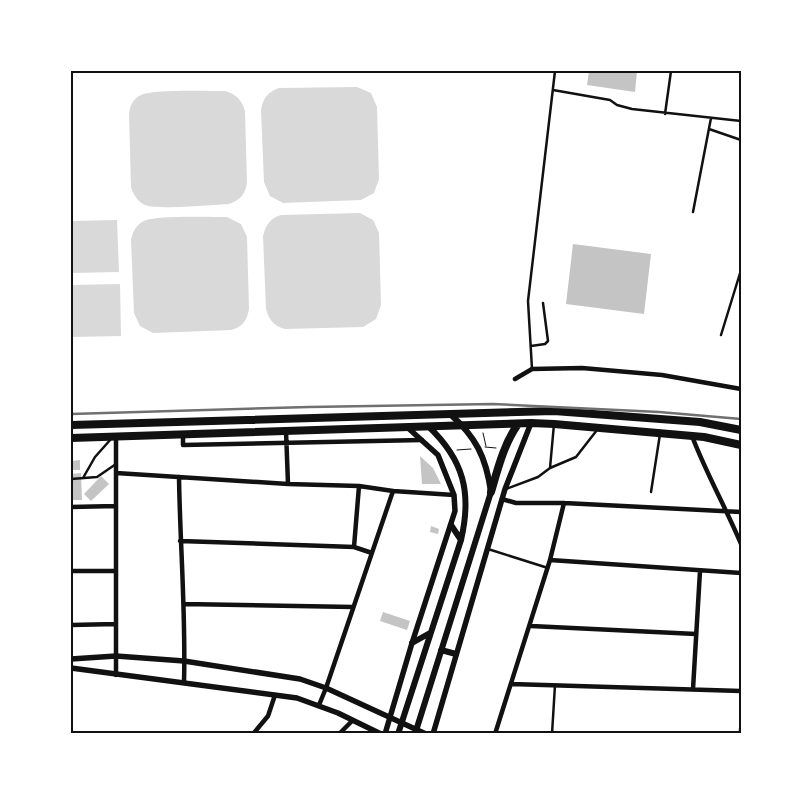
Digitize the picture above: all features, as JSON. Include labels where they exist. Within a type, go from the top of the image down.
[{"type":"highway","points":[[71,425],[554,411],[700,422],[741,430]]},
{"type":"highway","points":[[328,417],[329,430]]},
{"type":"highway","points":[[71,438],[531,423],[692,435],[741,444]]},
{"type":"highway","points":[[491,492],[504,449],[510,435],[518,424]]},
{"type":"main road","points":[[416,731],[491,492],[483,457],[475,441],[450,414]]},
{"type":"main road","points":[[398,734],[461,540],[466,518],[464,484],[450,450],[428,426]]},
{"type":"main road","points":[[451,525],[461,540]]},
{"type":"main road","points":[[444,592],[449,589],[459,594]]},
{"type":"main road","points":[[412,643],[430,633]]},
{"type":"main road","points":[[441,650],[456,654]]},
{"type":"street","points":[[515,379],[532,369],[582,368],[662,375],[741,389]]},
{"type":"street","points":[[433,734],[502,499],[531,423]]},
{"type":"street","points":[[385,734],[455,510],[454,494],[438,455],[406,427]]},
{"type":"street","points":[[286,431],[288,484]]},
{"type":"street","points":[[183,435],[183,445],[422,440]]},
{"type":"street","points":[[692,435],[702,461],[741,544]]},
{"type":"street","points":[[114,437],[116,464],[116,675]]},
{"type":"street","points":[[116,473],[288,484],[358,486],[393,491],[454,494]]},
{"type":"street","points":[[179,477],[180,541],[184,604],[184,683]]},
{"type":"street","points":[[354,547],[358,486]]},
{"type":"street","points":[[319,705],[393,491]]},
{"type":"street","points":[[502,499],[516,503],[564,503],[741,512]]},
{"type":"street","points":[[495,734],[531,626],[564,503]]},
{"type":"street","points":[[71,507],[116,506]]},
{"type":"street","points":[[180,541],[354,547],[372,553]]},
{"type":"street","points":[[550,560],[741,573]]},
{"type":"street","points":[[71,571],[116,570]]},
{"type":"street","points":[[693,689],[700,571]]},
{"type":"street","points":[[184,604],[353,607]]},
{"type":"street","points":[[71,625],[116,624]]},
{"type":"street","points":[[531,626],[696,634]]},
{"type":"street","points":[[71,659],[116,656],[184,661],[300,679],[326,688],[426,734]]},
{"type":"street","points":[[71,668],[296,698],[319,705],[381,734]]},
{"type":"street","points":[[511,684],[741,692]]},
{"type":"street","points":[[253,734],[268,716],[275,695]]},
{"type":"street","points":[[339,734],[352,721]]},
{"type":"lane","points":[[532,369],[528,301],[555,71]]},
{"type":"lane","points":[[665,114],[671,71]]},
{"type":"lane","points":[[553,90],[610,100],[617,105],[632,110],[741,121]]},
{"type":"lane","points":[[694,212],[711,118]]},
{"type":"lane","points":[[709,129],[741,140]]},
{"type":"lane","points":[[721,335],[741,270]]},
{"type":"lane","points":[[531,346],[545,344],[548,341],[543,304]]},
{"type":"lane","points":[[550,468],[554,424]]},
{"type":"lane","points":[[505,490],[538,477],[550,468],[576,457],[599,427]]},
{"type":"lane","points":[[651,492],[661,433]]},
{"type":"lane","points":[[83,478],[95,457],[114,437]]},
{"type":"lane","points":[[71,479],[96,477],[116,464]]},
{"type":"lane","points":[[488,549],[548,568]]},
{"type":"lane","points":[[552,734],[555,685]]},
{"type":"shaded area","points":[[357,87],[371,93],[377,107],[379,179],[374,193],[361,200],[283,203],[270,196],[264,182],[261,110],[267,96],[279,88]]},
{"type":"shaded area","points":[[225,91],[238,98],[245,111],[247,183],[243,194],[239,199],[229,204],[161,207],[142,203],[136,198],[131,187],[129,114],[134,100],[141,95],[157,92]]},
{"type":"shaded area","points":[[360,213],[373,220],[379,233],[381,305],[376,319],[363,327],[285,329],[275,324],[270,319],[266,309],[263,236],[269,222],[281,215]]},
{"type":"shaded area","points":[[227,217],[241,224],[247,237],[249,309],[243,323],[231,330],[153,333],[140,326],[134,313],[131,240],[137,226],[144,221],[159,218]]},
{"type":"shaded area","points":[[117,220],[119,272],[71,273],[71,221]]},
{"type":"shaded area","points":[[120,284],[121,336],[71,337],[71,285]]},
{"type":"building","points":[[589,71],[637,71],[635,92],[587,85]]},
{"type":"building","points":[[573,244],[651,254],[644,314],[566,304]]},
{"type":"building","points":[[420,456],[433,468],[441,484],[422,484]]},
{"type":"building","points":[[80,460],[80,470],[71,470],[71,461]]},
{"type":"building","points":[[81,473],[82,500],[72,500],[71,474]]},
{"type":"building","points":[[101,476],[109,484],[91,501],[84,494]]},
{"type":"building","points":[[431,526],[439,529],[438,534],[430,532]]},
{"type":"building","points":[[383,612],[410,621],[407,630],[380,621]]},
{"type":"railway","points":[[71,414],[493,404],[659,412],[741,419]]}]
